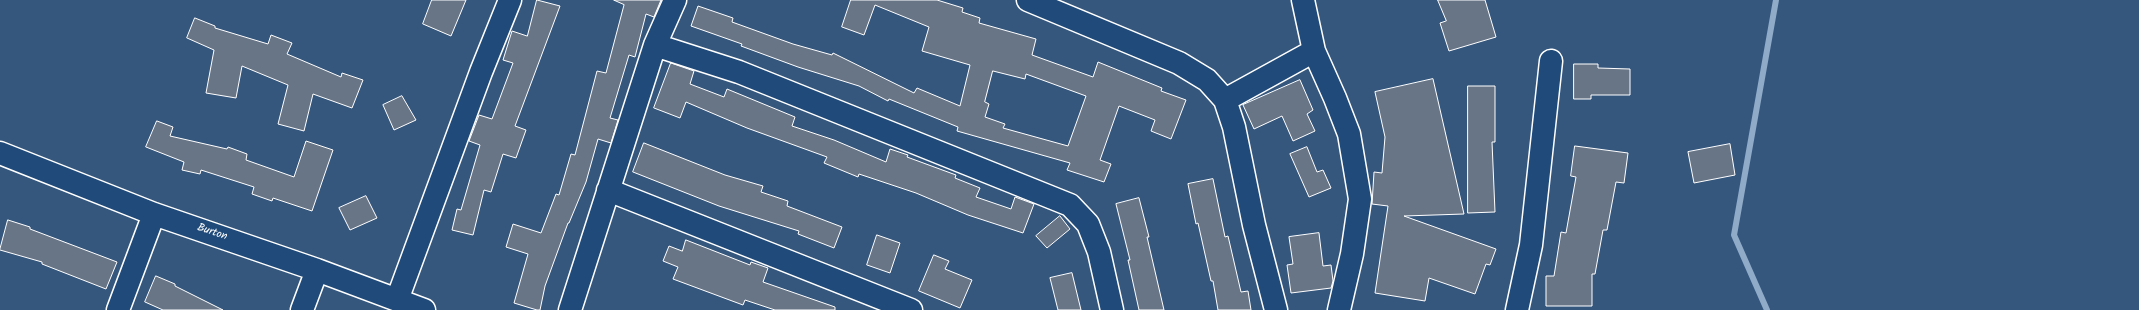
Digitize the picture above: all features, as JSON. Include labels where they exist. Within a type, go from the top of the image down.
[{"type":"street","points":[[397,300],[481,72],[510,0]]},
{"type":"street","points":[[570,310],[655,45],[675,0]]},
{"type":"street","points":[[1302,0],[1314,52],[1335,98],[1349,134],[1360,199],[1352,254],[1339,310]]},
{"type":"street","points":[[1030,1],[1180,63],[1207,80],[1225,100],[1234,127],[1254,225],[1276,310]]},
{"type":"street","points":[[655,45],[739,72],[1070,205],[1088,224],[1099,252],[1112,310]]},
{"type":"street","points":[[1225,100],[1314,52]]},
{"type":"street","points":[[1517,310],[1531,245],[1552,61]]},
{"type":"street","name":"Burton","points":[[0,154],[154,214],[317,270],[424,310]]},
{"type":"street","points":[[608,190],[911,310]]},
{"type":"street","points":[[118,310],[154,214]]},
{"type":"street","points":[[302,310],[317,270]]},
{"type":"building","points":[[432,0],[466,0],[451,36],[423,24]]},
{"type":"building","points":[[537,0],[560,6],[515,126],[526,130],[516,158],[503,154],[491,192],[484,190],[473,235],[452,230],[457,209],[461,210],[480,145],[469,141],[479,115],[492,119],[513,63],[503,60],[512,31],[527,36]]},
{"type":"building","points":[[614,0],[661,0],[654,17],[646,14],[635,57],[629,55],[610,118],[618,120],[611,143],[598,139],[586,182],[568,223],[545,286],[540,310],[537,310],[514,303],[528,254],[506,247],[513,224],[541,233],[556,194],[559,195],[571,154],[575,155],[597,71],[606,73],[624,5]]},
{"type":"building","points":[[851,0],[937,0],[963,8],[962,12],[980,18],[979,23],[1036,39],[1032,55],[1093,77],[1098,62],[1162,88],[1161,91],[1186,100],[1171,139],[1151,131],[1155,120],[1119,106],[1100,160],[1111,164],[1104,182],[1067,170],[1070,163],[957,131],[958,127],[889,99],[888,101],[859,86],[798,67],[741,46],[742,44],[691,26],[698,6],[733,18],[732,22],[793,44],[832,55],[833,53],[914,93],[917,88],[960,106],[970,65],[922,51],[929,27],[875,5],[864,35],[842,27]],"holes":[[[993,71],[1025,79],[1026,74],[1086,96],[1068,146],[1003,128],[1005,124],[985,117],[989,104],[985,102]]]},
{"type":"building","points":[[1438,0],[1485,0],[1496,37],[1449,51],[1440,23],[1446,21]]},
{"type":"building","points":[[195,18],[215,26],[215,28],[268,44],[271,35],[292,43],[287,54],[341,77],[342,73],[363,80],[352,108],[313,94],[304,131],[278,124],[288,85],[242,66],[236,98],[206,93],[214,50],[187,38]]},
{"type":"building","points":[[671,63],[694,71],[690,84],[724,97],[727,89],[795,117],[792,126],[834,140],[886,162],[890,149],[908,155],[907,157],[956,175],[955,178],[980,188],[976,197],[1011,209],[1015,197],[1034,204],[1023,233],[968,215],[916,193],[859,174],[858,177],[824,163],[827,157],[747,128],[686,102],[680,118],[654,108]]},
{"type":"building","points":[[1574,64],[1598,64],[1598,68],[1630,69],[1630,95],[1591,95],[1591,99],[1574,99]]},
{"type":"building","points":[[1433,79],[1464,214],[1404,216],[1496,249],[1490,265],[1486,264],[1475,294],[1429,278],[1425,301],[1375,293],[1388,206],[1372,204],[1374,172],[1382,173],[1385,137],[1375,92]]},
{"type":"building","points":[[1300,80],[1313,110],[1307,114],[1315,131],[1293,141],[1282,116],[1254,129],[1243,105]]},
{"type":"building","points":[[1468,86],[1495,86],[1495,142],[1492,142],[1495,212],[1468,213]]},
{"type":"building","points":[[402,96],[416,120],[394,130],[383,105]]},
{"type":"building","points":[[157,121],[173,127],[170,136],[227,149],[228,147],[247,154],[246,160],[294,177],[306,141],[333,150],[312,211],[273,198],[272,201],[252,194],[254,187],[201,170],[200,174],[182,170],[184,162],[146,147]]},
{"type":"building","points":[[644,143],[725,175],[763,186],[761,192],[788,201],[787,206],[842,227],[834,248],[798,234],[799,231],[719,206],[633,172]]},
{"type":"building","points":[[1730,144],[1735,175],[1694,183],[1688,152]]},
{"type":"building","points":[[1575,146],[1628,153],[1624,183],[1616,182],[1607,230],[1603,230],[1595,274],[1592,274],[1592,306],[1546,306],[1546,276],[1554,276],[1561,232],[1566,233],[1576,177],[1571,176]]},
{"type":"building","points":[[1307,147],[1317,172],[1323,170],[1331,188],[1309,197],[1290,154]]},
{"type":"building","points":[[1213,179],[1225,237],[1228,236],[1241,292],[1248,291],[1251,310],[1218,310],[1213,281],[1211,281],[1198,223],[1196,224],[1188,184]]},
{"type":"building","points":[[366,196],[377,218],[350,230],[339,208]]},
{"type":"building","points":[[1139,198],[1149,237],[1147,237],[1164,310],[1139,310],[1128,260],[1130,260],[1116,204]]},
{"type":"building","points":[[1060,216],[1070,229],[1047,248],[1036,236]]},
{"type":"building","points":[[8,220],[30,227],[30,229],[117,262],[106,289],[42,264],[42,262],[0,250]]},
{"type":"building","points":[[1319,233],[1323,266],[1331,265],[1333,281],[1331,288],[1291,293],[1287,265],[1293,264],[1289,237]]},
{"type":"building","points":[[877,235],[900,243],[890,273],[867,265]]},
{"type":"building","points":[[686,240],[750,265],[751,262],[768,268],[763,282],[835,307],[835,310],[775,310],[745,300],[743,305],[673,279],[678,267],[663,261],[669,246],[682,251]]},
{"type":"building","points":[[934,255],[949,261],[945,269],[972,280],[960,308],[919,291]]},
{"type":"building","points":[[1072,273],[1081,310],[1058,310],[1050,278]]},
{"type":"building","points":[[156,276],[175,284],[175,286],[223,310],[163,310],[145,302]]},
{"type":"waterway","points":[[1767,310],[1734,235],[1776,0]]}]
